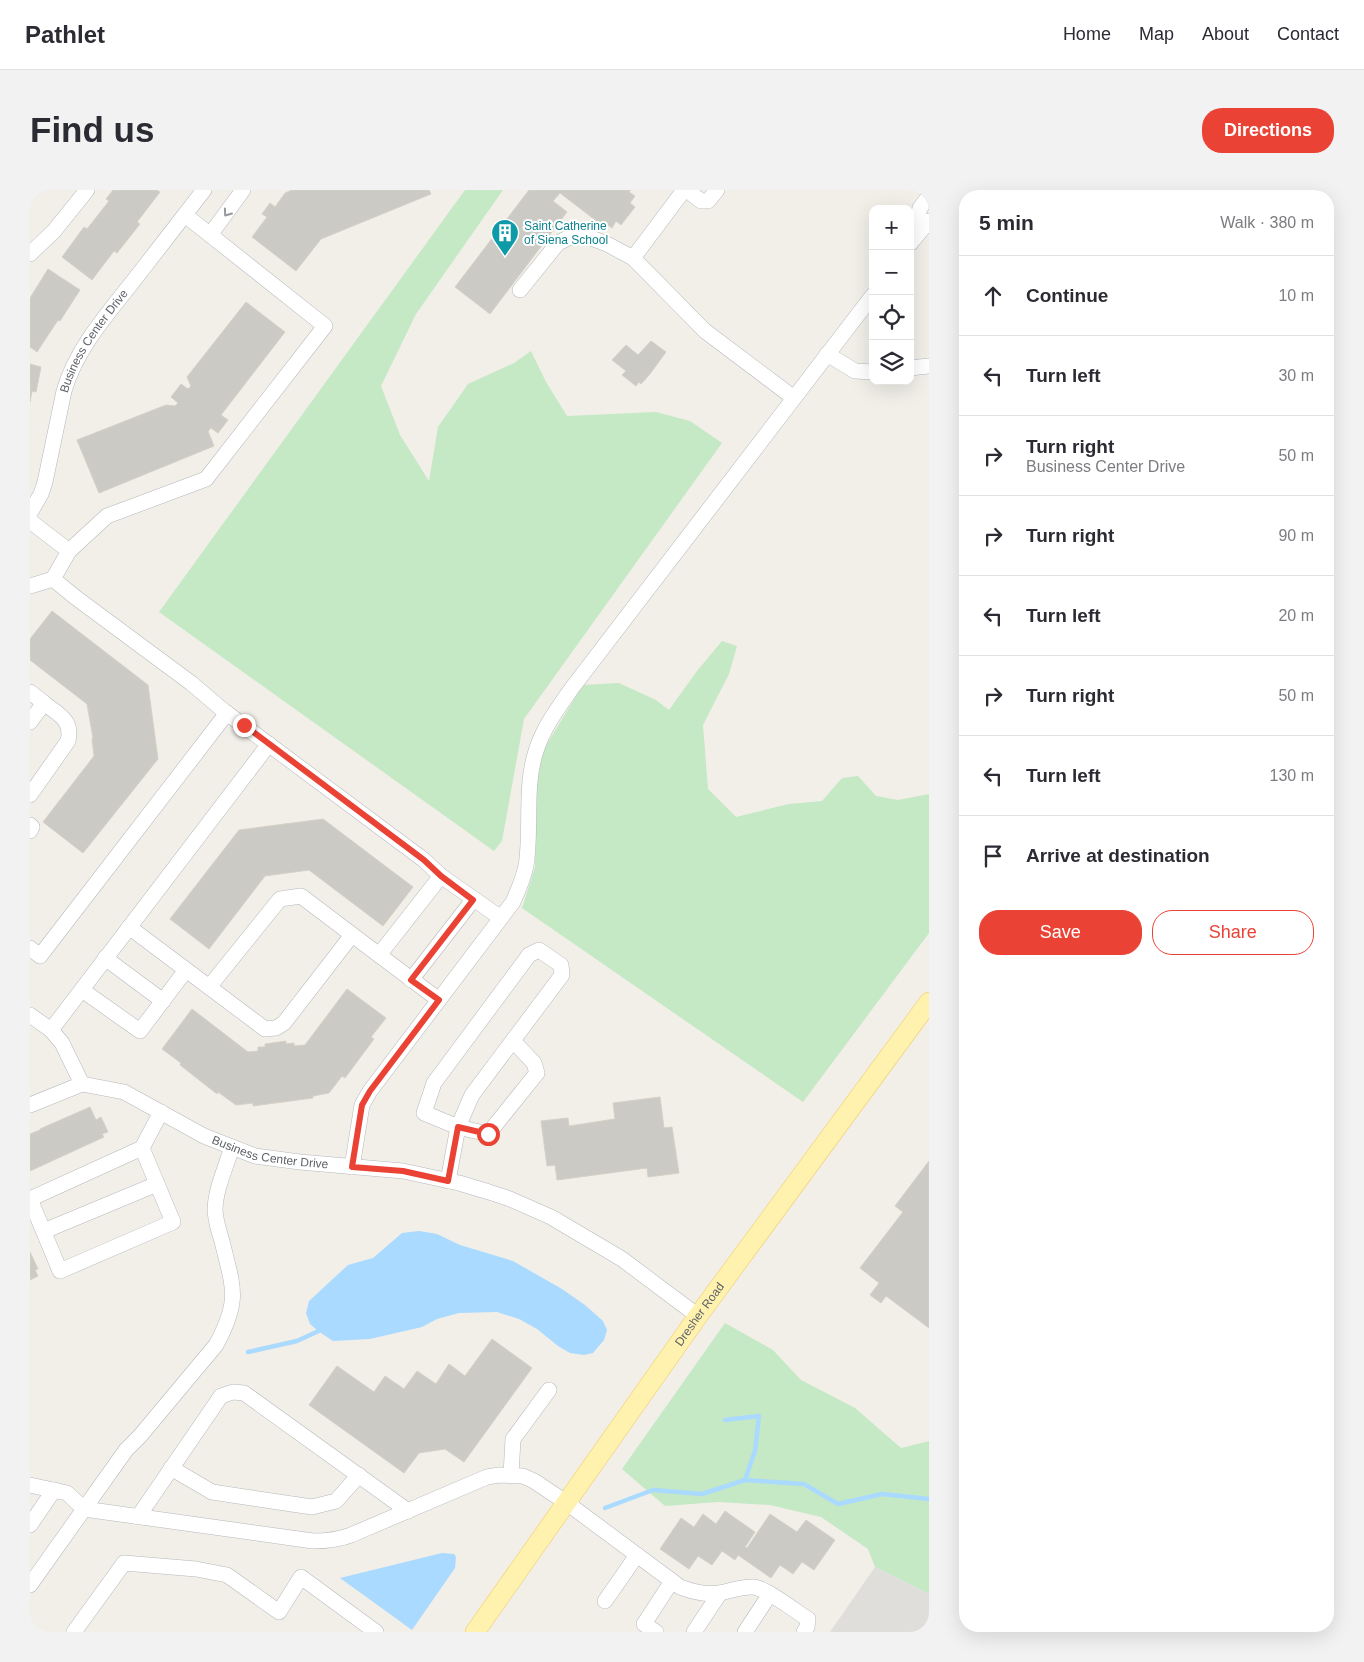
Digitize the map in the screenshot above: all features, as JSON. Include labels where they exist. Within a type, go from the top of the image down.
[{"type":"main road","name":"Dresher Road","points":[[475,1632],[698,1316],[929,1002]]},
{"type":"street","points":[[30,254],[54,231],[87,190]]},
{"type":"street","name":"Business Center Drive","points":[[30,513],[42,494],[64,391],[68,377],[78,357],[89,338],[204,190]]},
{"type":"street","points":[[210,235],[243,190]]},
{"type":"street","points":[[633,258],[685,190],[701,201],[708,201],[717,190]]},
{"type":"street","points":[[914,231],[920,208],[929,196]]},
{"type":"street","points":[[30,586],[53,579],[69,551],[107,516],[206,480],[325,326],[185,215]]},
{"type":"street","points":[[914,239],[929,221]]},
{"type":"street","points":[[520,290],[558,243],[578,233],[607,244],[633,258],[705,331],[794,398]]},
{"type":"street","points":[[352,1167],[362,1105],[370,1091],[513,902],[521,884],[526,866],[532,772],[535,753],[542,735],[572,688],[872,295]]},
{"type":"street","points":[[827,354],[855,371],[869,372]]},
{"type":"street","points":[[914,368],[929,366]]},
{"type":"street","points":[[30,521],[69,551]]},
{"type":"street","points":[[53,579],[74,597],[192,683],[227,713],[424,860],[441,876],[501,918]]},
{"type":"street","points":[[30,692],[67,722],[70,733],[68,741],[30,795]]},
{"type":"street","points":[[30,722],[44,703]]},
{"type":"street","points":[[30,948],[40,956],[227,713]]},
{"type":"street","points":[[51,1030],[269,744]]},
{"type":"street","points":[[30,825],[32,827],[30,831]]},
{"type":"street","points":[[379,955],[441,876]]},
{"type":"street","points":[[209,988],[280,899],[301,896],[439,1000]]},
{"type":"street","points":[[411,980],[473,900]]},
{"type":"street","points":[[129,927],[265,1029],[276,1028],[284,1023],[352,935]]},
{"type":"street","points":[[448,1181],[458,1127],[472,1095],[562,975],[561,965],[539,950],[528,955],[434,1083],[424,1113],[458,1127],[488,1134],[536,1073],[534,1063],[513,1041]]},
{"type":"street","points":[[105,958],[163,1000]]},
{"type":"street","points":[[82,990],[140,1031],[186,970]]},
{"type":"street","points":[[30,1015],[51,1030],[62,1043],[82,1084],[30,1105]]},
{"type":"street","name":"Business Center Drive","points":[[82,1084],[124,1092],[204,1136],[255,1156],[403,1171],[448,1181],[510,1199],[551,1217],[622,1259],[698,1316]]},
{"type":"street","points":[[142,1148],[173,1222],[60,1271],[30,1199],[142,1148],[162,1112]]},
{"type":"street","points":[[30,1585],[126,1450],[140,1436],[216,1345],[225,1328],[231,1311],[234,1292],[230,1268],[221,1240],[215,1211],[217,1192],[232,1148]]},
{"type":"street","points":[[44,1231],[157,1184]]},
{"type":"street","points":[[511,1475],[513,1438],[549,1390]]},
{"type":"street","points":[[138,1517],[221,1396],[233,1392],[244,1393],[408,1511]]},
{"type":"street","points":[[171,1468],[212,1492],[312,1507],[336,1501],[359,1475]]},
{"type":"street","points":[[30,1486],[67,1493],[84,1509],[313,1541],[326,1541],[337,1540],[351,1535],[487,1477],[523,1476],[567,1503],[680,1587],[694,1592],[709,1594],[732,1589],[756,1587],[770,1594],[808,1620],[808,1627],[804,1632]]},
{"type":"street","points":[[30,1526],[54,1490]]},
{"type":"street","points":[[605,1601],[637,1555]]},
{"type":"street","points":[[74,1632],[124,1563],[196,1569],[227,1575],[279,1612],[301,1577],[376,1632]]},
{"type":"street","points":[[656,1632],[644,1624],[672,1581]]},
{"type":"street","points":[[694,1632],[720,1593]]},
{"type":"street","points":[[745,1632],[770,1594]]},
{"type":"shaded area","points":[[875,1567],[929,1594],[929,1632],[830,1632]]},
{"type":"green space","points":[[465,190],[503,190],[416,314],[381,386],[400,435],[429,481],[438,427],[468,384],[514,363],[531,351],[546,382],[567,416],[656,412],[690,421],[722,443],[524,719],[502,841],[494,851],[159,612]]},
{"type":"green space","points":[[722,641],[737,646],[729,674],[703,725],[708,789],[736,817],[789,804],[822,801],[842,778],[858,776],[876,796],[898,800],[929,794],[929,933],[803,1102],[522,908],[535,867],[537,782],[542,752],[583,685],[619,683],[656,700],[669,710],[697,671]]},
{"type":"green space","points":[[725,1323],[773,1350],[801,1380],[855,1408],[901,1448],[929,1441],[929,1594],[875,1567],[868,1549],[821,1517],[770,1505],[718,1502],[665,1506],[622,1469]]},
{"type":"water","points":[[419,1231],[437,1234],[460,1245],[513,1261],[562,1289],[585,1305],[603,1321],[607,1330],[604,1340],[593,1353],[584,1355],[570,1353],[537,1329],[519,1319],[497,1312],[459,1313],[437,1319],[422,1327],[370,1339],[333,1341],[310,1324],[306,1313],[309,1301],[348,1265],[373,1258],[402,1233]]},
{"type":"water","points":[[442,1553],[454,1554],[456,1557],[455,1568],[412,1630],[340,1578]]},
{"type":"building","points":[[113,190],[157,190],[160,192],[137,222],[140,224],[117,253],[114,251],[92,280],[62,257],[84,227],[87,229],[109,201],[106,199]]},
{"type":"building","points":[[292,190],[429,190],[431,194],[321,239],[296,271],[252,237],[267,217],[262,214],[270,203],[275,207],[285,193]]},
{"type":"building","name":"Saint Catherine of Siena School","points":[[529,190],[631,190],[629,192],[635,196],[630,203],[635,207],[621,225],[616,221],[612,228],[605,223],[603,226],[560,193],[553,201],[567,212],[490,314],[455,287]]},
{"type":"building","points":[[48,269],[80,290],[37,352],[30,347],[30,298]]},
{"type":"building","points":[[246,302],[285,332],[221,415],[228,420],[218,433],[211,428],[208,431],[214,446],[99,493],[77,440],[166,405],[175,406],[178,403],[171,397],[181,384],[188,389],[191,386],[187,377]]},
{"type":"building","points":[[651,341],[666,352],[650,374],[641,384],[639,382],[636,386],[622,375],[626,371],[612,360],[626,345],[638,355]]},
{"type":"building","points":[[30,364],[41,367],[36,392],[32,391],[30,402]]},
{"type":"building","points":[[52,611],[148,685],[158,759],[83,853],[43,822],[94,756],[87,704],[30,660],[30,639]]},
{"type":"building","points":[[323,819],[413,887],[383,926],[309,870],[265,876],[209,949],[170,919],[239,830]]},
{"type":"building","points":[[347,989],[386,1018],[371,1037],[374,1039],[345,1078],[342,1076],[329,1093],[313,1096],[313,1098],[253,1106],[253,1103],[236,1105],[218,1092],[217,1094],[162,1049],[192,1009],[248,1052],[258,1051],[258,1047],[265,1047],[265,1044],[286,1041],[286,1044],[294,1043],[294,1046],[305,1045]]},
{"type":"building","points":[[660,1097],[664,1128],[672,1127],[679,1173],[648,1177],[647,1168],[557,1180],[555,1165],[547,1166],[541,1121],[568,1118],[569,1126],[615,1119],[613,1103]]},
{"type":"building","points":[[90,1107],[96,1120],[101,1117],[108,1132],[102,1134],[104,1137],[30,1171],[30,1134]]},
{"type":"building","points":[[929,1161],[929,1328],[886,1296],[881,1303],[870,1295],[879,1283],[860,1268],[903,1212],[895,1206]]},
{"type":"building","points":[[30,1252],[38,1269],[35,1270],[38,1276],[30,1280]]},
{"type":"building","points":[[492,1339],[532,1368],[464,1462],[445,1449],[419,1453],[404,1473],[309,1405],[337,1366],[374,1392],[385,1376],[404,1389],[417,1371],[436,1384],[449,1364],[465,1376]]},
{"type":"building","points":[[725,1511],[755,1532],[745,1547],[747,1548],[770,1514],[797,1532],[806,1520],[835,1540],[814,1570],[802,1562],[793,1574],[780,1565],[771,1578],[738,1555],[735,1560],[722,1551],[712,1565],[698,1556],[689,1569],[660,1549],[681,1518],[694,1527],[703,1514],[716,1524]]},
{"type":"waterway","points":[[248,1352],[297,1341],[323,1329]]},
{"type":"waterway","points":[[725,1420],[759,1416],[755,1451],[745,1480],[804,1484],[838,1504],[882,1494],[929,1499]]},
{"type":"waterway","points":[[605,1508],[653,1490],[702,1494],[745,1480]]},
{"type":"place","name":"Saint Catherine of Siena School","points":[[505,257]]},
{"type":"route","points":[[244,725],[424,860],[441,876],[473,900],[411,980],[439,1000],[370,1091],[362,1105],[352,1167],[403,1171],[448,1181],[458,1127],[488,1134]]}]
